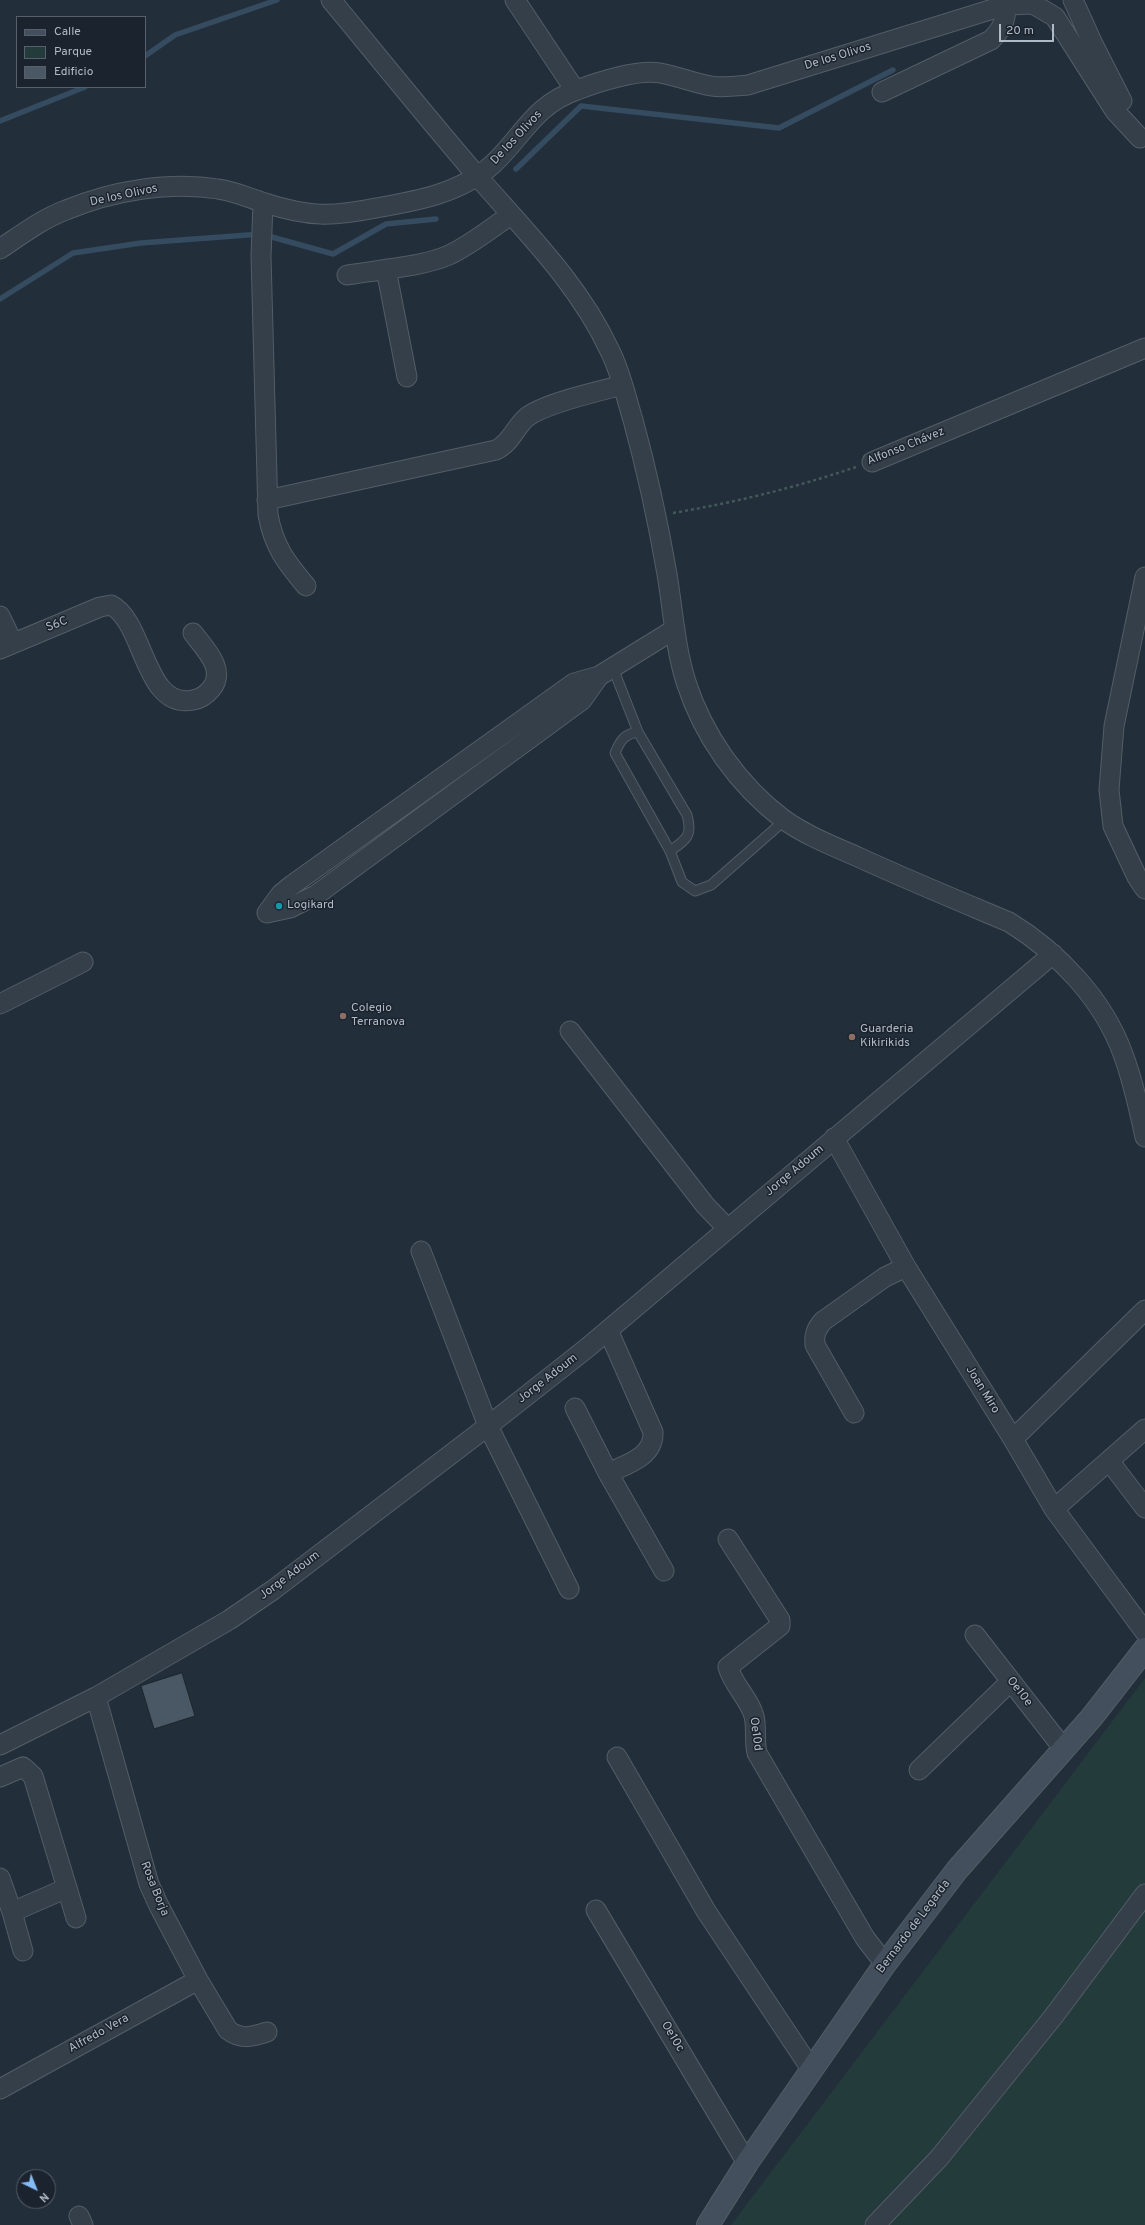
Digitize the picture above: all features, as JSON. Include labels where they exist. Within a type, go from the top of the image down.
[{"type":"street","points":[[331,0],[477,176],[564,277],[592,315],[612,353],[623,385],[656,516],[675,629],[686,682],[705,726],[730,766],[753,794],[784,820],[812,836],[862,859],[1009,922],[1031,936],[1053,954],[1071,972],[1110,1026],[1123,1053],[1136,1095],[1145,1137]]},
{"type":"street","points":[[515,0],[575,90]]},
{"type":"street","points":[[1073,0],[1093,44],[1143,144]]},
{"type":"street","name":"De los Olivos","points":[[0,249],[34,226],[66,210],[134,191],[154,188],[194,186],[220,189],[298,212],[318,215],[339,214],[378,208],[442,193],[477,176],[509,147],[530,121],[550,104],[575,90],[632,75],[658,72],[713,87],[748,85],[1006,5],[1033,4],[1055,17],[1115,111],[1143,144]]},
{"type":"street","points":[[882,92],[991,40],[1001,30],[1006,20],[1006,5]]},
{"type":"street","points":[[263,202],[261,249],[267,500],[272,534],[277,548],[306,586]]},
{"type":"street","points":[[347,275],[430,261],[448,255],[465,246],[512,215]]},
{"type":"street","points":[[386,269],[407,377]]},
{"type":"street","name":"Alfonso Chávez","points":[[872,462],[1145,348]]},
{"type":"street","points":[[267,500],[496,450],[507,443],[527,418],[536,412],[586,394],[623,385]]},
{"type":"street","points":[[1145,577],[1114,726],[1109,790],[1113,826],[1137,877],[1145,889]]},
{"type":"street","name":"S6C","points":[[4,644],[100,607],[111,605],[125,616],[158,685],[173,699],[183,702],[199,699],[208,692],[217,678],[215,664],[193,633]]},
{"type":"street","points":[[0,616],[4,644]]},
{"type":"street","points":[[606,672],[582,700],[455,795],[316,895],[290,908],[267,913],[281,894],[292,885],[574,683],[606,672],[675,629]]},
{"type":"street","points":[[442,777],[455,795]]},
{"type":"street","name":"Jorge Adoum","points":[[0,1745],[96,1697],[252,1605],[488,1426],[608,1330],[1053,954]]},
{"type":"street","points":[[0,1004],[83,962]]},
{"type":"street","points":[[570,1031],[705,1205],[727,1228]]},
{"type":"street","name":"Joan Miro","points":[[834,1138],[906,1266],[1014,1439],[1054,1509],[1145,1632]]},
{"type":"street","points":[[421,1252],[488,1426],[569,1589]]},
{"type":"street","points":[[854,1413],[815,1345],[814,1337],[817,1329],[823,1321],[885,1277],[906,1266]]},
{"type":"street","points":[[1014,1439],[1145,1310]]},
{"type":"street","points":[[608,1330],[653,1432],[654,1441],[643,1455],[608,1473]]},
{"type":"street","points":[[575,1408],[608,1473],[664,1571]]},
{"type":"street","points":[[1054,1509],[1110,1462],[1145,1429]]},
{"type":"street","points":[[1110,1462],[1145,1508]]},
{"type":"street","name":"Oe10d","points":[[728,1539],[780,1620],[780,1626],[728,1667],[731,1677],[751,1708],[755,1718],[754,1742],[756,1753],[866,1938],[885,1964]]},
{"type":"street","name":"Oe10e","points":[[975,1635],[1010,1682],[1063,1748]]},
{"type":"street","name":"Bernardo de Legarda","points":[[708,2225],[747,2163],[885,1964],[957,1870],[1063,1748],[1092,1717],[1145,1649]]},
{"type":"street","points":[[919,1770],[1010,1682]]},
{"type":"street","name":"Rosa Borja","points":[[96,1697],[149,1884],[159,1906],[198,1980],[228,2030],[242,2037],[253,2037],[267,2032]]},
{"type":"street","points":[[617,1756],[706,1910],[811,2069]]},
{"type":"street","points":[[0,1777],[23,1767],[33,1776],[76,1918]]},
{"type":"street","points":[[0,1878],[12,1912],[23,1952]]},
{"type":"street","points":[[12,1912],[67,1888]]},
{"type":"street","points":[[875,2225],[939,2158],[1053,2017],[1145,1894]]},
{"type":"street","name":"Oe10c","points":[[596,1910],[747,2163]]},
{"type":"street","name":"Alfredo Vera","points":[[0,2089],[198,1980]]},
{"type":"lane","points":[[606,672],[638,732],[687,815],[690,825],[689,833],[685,840],[670,851]]},
{"type":"lane","points":[[638,732],[623,737],[615,753],[670,851],[682,882],[695,891],[702,890],[710,885],[784,820]]},
{"type":"path","name":"Alfonso Chávez","points":[[656,516],[738,502],[803,485],[872,462]]},
{"type":"green space","points":[[1145,1678],[1145,2225],[731,2225]]},
{"type":"building","points":[[182,1673],[195,1716],[154,1729],[141,1686]]},
{"type":"waterway","points":[[146,55],[175,35],[277,0]]},
{"type":"waterway","points":[[516,169],[581,106],[779,128],[893,70]]},
{"type":"waterway","points":[[0,121],[82,88]]},
{"type":"waterway","points":[[0,299],[73,253],[141,243],[261,234],[333,254],[386,224],[436,219]]},
{"type":"place","name":"Logikard","points":[[279,906]]},
{"type":"place","name":"Colegio Terranova","points":[[343,1016]]},
{"type":"place","name":"Guarderia Kikirikids","points":[[852,1037]]}]
